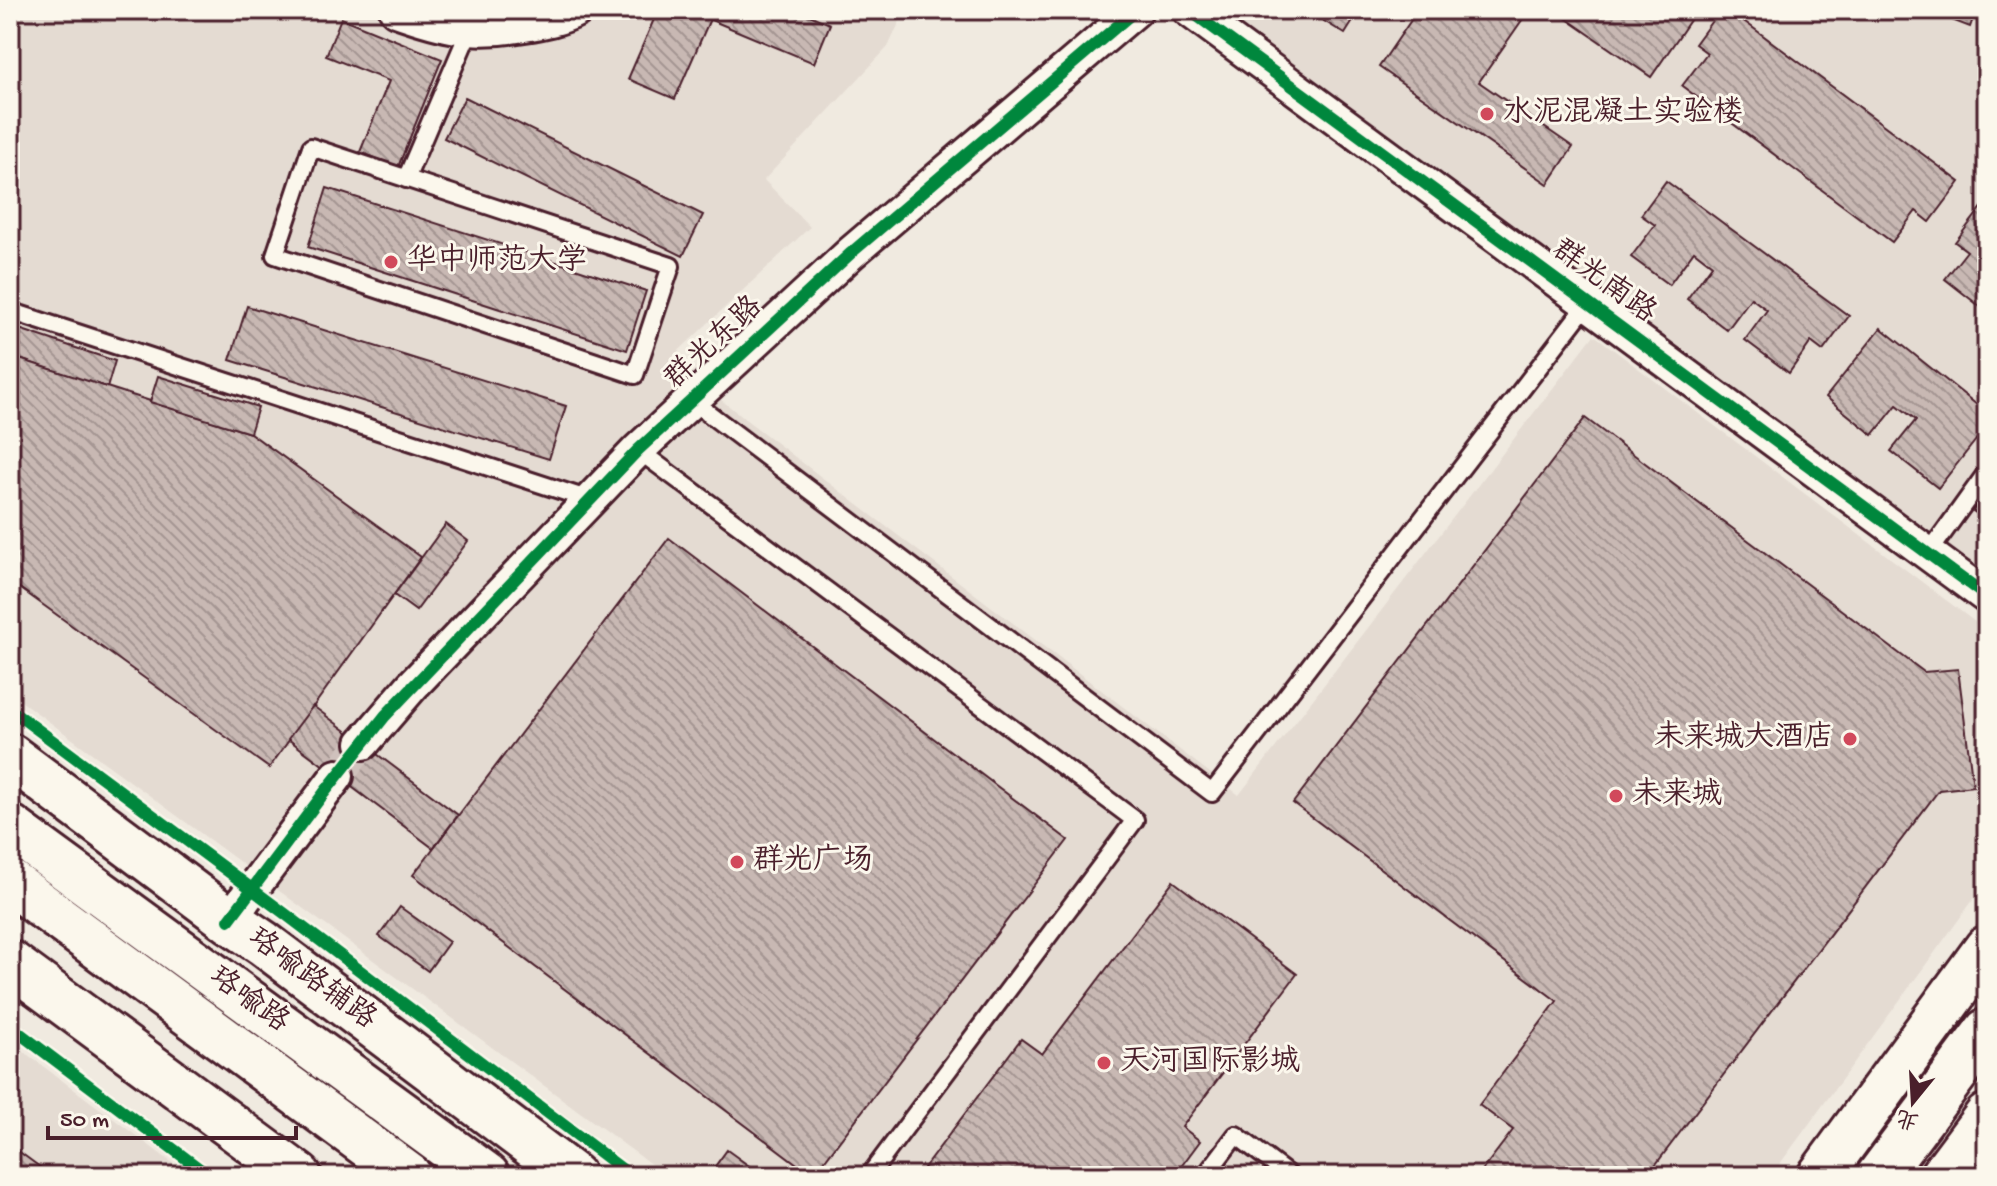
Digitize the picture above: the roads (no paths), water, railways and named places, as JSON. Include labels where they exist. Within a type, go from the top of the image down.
[{"type":"main road","name":"珞喻路辅路","points":[[10,756],[573,1176]]},
{"type":"main road","name":"珞喻路","points":[[10,827],[487,1176]]},
{"type":"main road","name":"珞喻路","points":[[10,882],[409,1176]]},
{"type":"main road","points":[[1820,1176],[1987,948]]},
{"type":"main road","points":[[10,963],[299,1176]]},
{"type":"main road","points":[[1879,1176],[1984,1034]]},
{"type":"main road","points":[[1942,1176],[1987,1116]]},
{"type":"street","points":[[396,10],[431,22],[470,29],[509,19],[552,21],[577,10]]},
{"type":"street","name":"群光南路","points":[[1189,10],[1987,597]]},
{"type":"street","name":"群光东路","points":[[363,743],[412,686],[638,450],[851,253],[1134,11]]},
{"type":"street","points":[[229,920],[337,776]]},
{"type":"lane","points":[[406,179],[470,29]]},
{"type":"lane","points":[[311,147],[406,179],[671,266],[635,375],[275,255],[311,147]]},
{"type":"lane","points":[[692,401],[1212,793],[1588,303]]},
{"type":"lane","points":[[10,311],[590,500]]},
{"type":"lane","points":[[638,450],[1135,820],[869,1176]]},
{"type":"lane","points":[[1928,554],[1987,472]]},
{"type":"lane","points":[[1205,1176],[1236,1135],[1290,1176]]},
{"type":"tunnel","points":[[337,776],[363,743]]},
{"type":"place","name":"水泥混凝土实验楼","points":[[1487,114]]},
{"type":"place","name":"华中师范大学","points":[[391,262]]},
{"type":"place","name":"未来城大酒店","points":[[1850,739]]},
{"type":"place","name":"未来城","points":[[1616,796]]},
{"type":"place","name":"群光广场","points":[[737,862]]},
{"type":"place","name":"天河国际影城","points":[[1104,1063]]}]
